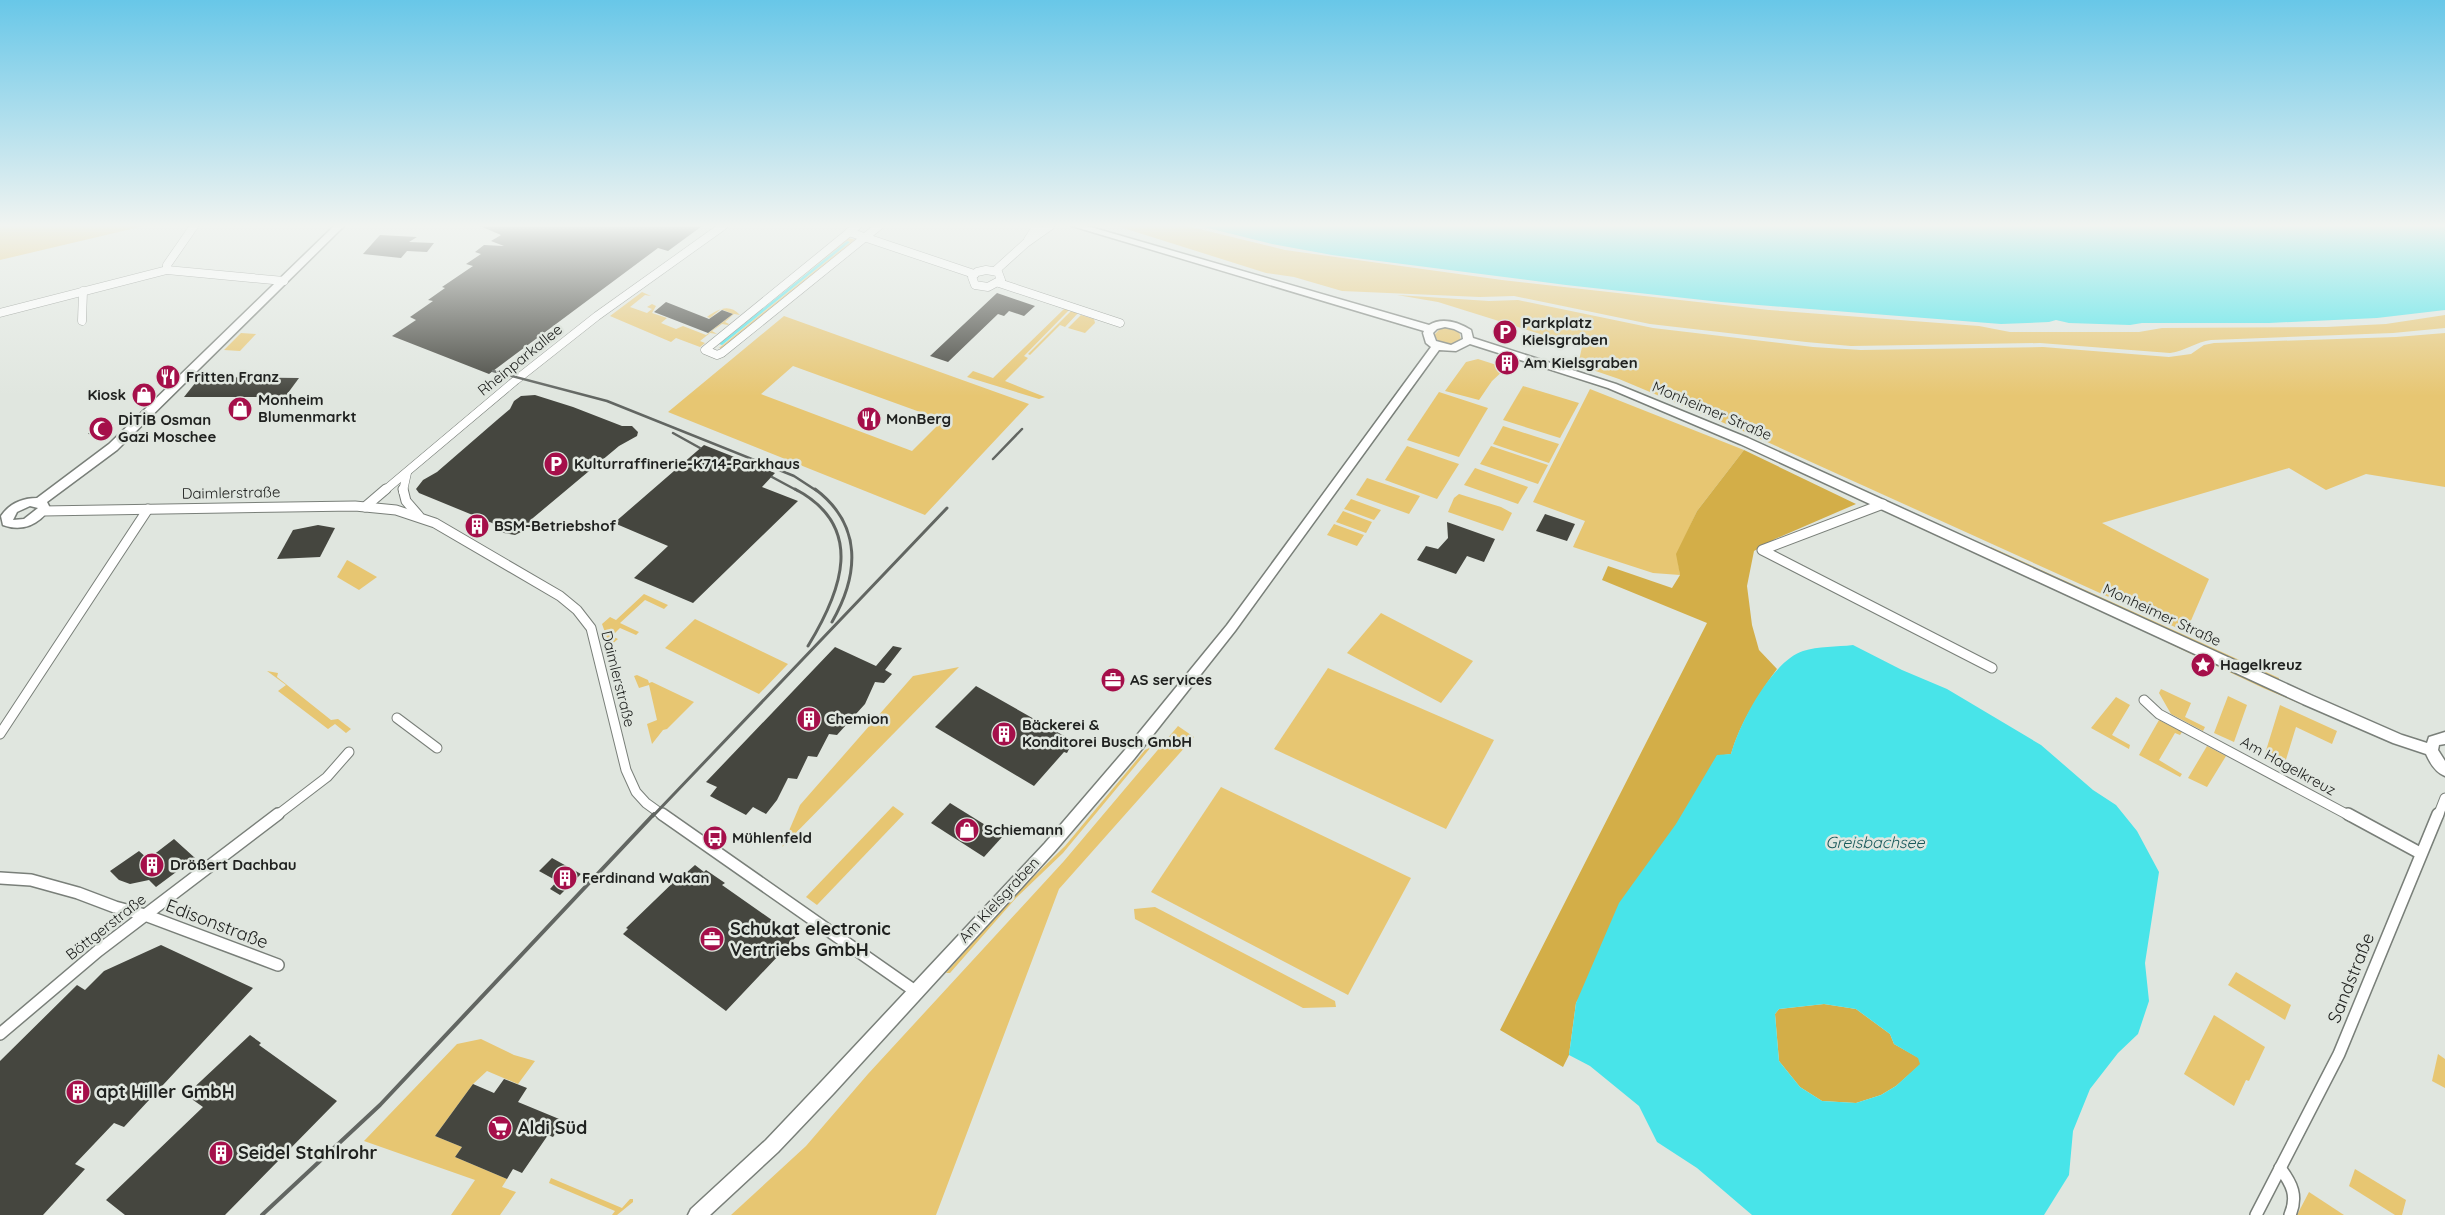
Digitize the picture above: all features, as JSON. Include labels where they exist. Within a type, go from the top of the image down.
[{"type":"street","points":[[0,313],[116,283]]},
{"type":"street","points":[[5,520],[28,522],[41,506],[130,431],[282,283]]},
{"type":"street","name":"Rheinparkallee","points":[[365,507],[516,380],[589,322],[644,283]]},
{"type":"street","points":[[786,283],[705,350],[717,354],[722,353],[809,283]]},
{"type":"street","points":[[974,283],[978,286],[988,287],[997,283]]},
{"type":"street","points":[[1001,283],[1120,323]]},
{"type":"street","points":[[1272,283],[1430,329],[1445,324],[1457,326],[1467,332],[1468,340],[1459,347],[1452,349],[1437,346],[1428,338],[1430,329]]},
{"type":"street","points":[[82,321],[83,291]]},
{"type":"street","name":"Monheimer Straße","points":[[1468,340],[1612,386],[1744,441],[2308,700],[2398,739],[2431,750]]},
{"type":"street","name":"Am Kielsgraben","points":[[697,1215],[772,1146],[1050,846],[1173,702],[1231,628],[1437,346]]},
{"type":"street","name":"Daimlerstraße","points":[[408,471],[402,483],[401,492],[410,507],[419,516]]},
{"type":"street","points":[[5,520],[24,503],[41,506]]},
{"type":"street","points":[[1883,504],[1762,550],[1992,668]]},
{"type":"street","name":"Daimlerstraße","points":[[41,506],[148,509],[265,506],[365,507],[419,516],[457,534],[560,596],[577,610],[591,628],[628,774],[636,792],[646,803],[915,991]]},
{"type":"street","points":[[0,734],[148,509]]},
{"type":"street","name":"Am Hagelkreuz","points":[[2144,700],[2159,714],[2420,854]]},
{"type":"street","points":[[396,718],[437,748]]},
{"type":"street","points":[[2445,738],[2434,741],[2431,750],[2436,761],[2445,770]]},
{"type":"street","name":"Böttgerstraße","points":[[0,1034],[98,950],[327,777],[349,752]]},
{"type":"street","name":"Sandstraße","points":[[2256,1215],[2339,1054],[2420,854],[2445,798]]},
{"type":"street","name":"Edisonstraße","points":[[0,878],[31,880],[145,915],[278,965]]},
{"type":"street","points":[[2280,1168],[2296,1196],[2296,1204],[2290,1215]]},
{"type":"shaded area","points":[[793,283],[795,283],[715,346]]},
{"type":"shaded area","points":[[800,283],[804,283],[723,349],[719,348]]},
{"type":"shaded area","points":[[1314,283],[1526,283],[1769,310],[1979,326],[2010,332],[2139,332],[2162,328],[2326,327],[2386,324],[2445,315],[2445,328],[2393,333],[2211,340],[2170,353],[2040,343],[1851,346],[1650,324],[1514,296],[1480,297],[1342,291]]},
{"type":"shaded area","points":[[642,292],[651,296],[645,295],[630,307],[647,313],[652,309],[647,307],[652,304],[656,306],[652,313],[667,318],[661,323],[676,329],[683,326],[706,335],[733,314],[721,309],[732,309],[740,315],[734,314],[725,322],[728,325],[722,324],[712,331],[717,334],[710,333],[700,341],[705,343],[700,347],[676,338],[671,342],[610,316]]},
{"type":"shaded area","points":[[1397,295],[1489,301],[1518,300],[1653,328],[1813,347],[1861,350],[2043,347],[2169,357],[2191,354],[2204,345],[2214,343],[2396,337],[2445,333],[2445,487],[2366,474],[2326,490],[2289,468],[2102,523],[2209,579],[2186,632],[1743,431],[1619,379],[1578,365],[1582,347],[1438,302]]},
{"type":"shaded area","points":[[720,309],[710,318],[707,317],[716,311]]},
{"type":"shaded area","points":[[1064,309],[1069,310],[1024,356],[1028,358],[1005,381],[1045,397],[1039,399],[967,377],[973,371],[993,378]]},
{"type":"shaded area","points":[[1071,311],[1078,313],[1065,327],[1060,325],[1030,355],[1028,354]]},
{"type":"shaded area","points":[[1081,315],[1094,319],[1095,323],[1085,333],[1068,328]]},
{"type":"shaded area","points":[[784,316],[1029,404],[925,515],[668,412]],"holes":[[[793,366],[942,420],[912,451],[761,394]]]},
{"type":"shaded area","points":[[1441,328],[1459,331],[1461,340],[1452,345],[1439,342],[1434,335]]},
{"type":"shaded area","points":[[241,333],[256,334],[240,351],[224,350]]},
{"type":"shaded area","points":[[1478,359],[1506,368],[1492,381],[1479,400],[1445,391],[1466,362]]},
{"type":"shaded area","points":[[1523,386],[1579,403],[1560,438],[1503,420]]},
{"type":"shaded area","points":[[1590,389],[1744,450],[1697,511],[1677,554],[1680,575],[1653,573],[1573,547],[1585,521],[1533,502]]},
{"type":"shaded area","points":[[1439,392],[1488,408],[1459,457],[1407,440]]},
{"type":"shaded area","points":[[1503,426],[1559,444],[1549,463],[1493,444]]},
{"type":"shaded area","points":[[1407,446],[1459,464],[1437,499],[1385,480]]},
{"type":"shaded area","points":[[1491,446],[1548,465],[1538,484],[1480,464]]},
{"type":"shaded area","points":[[1744,450],[1856,504],[1775,539],[1754,551],[1747,586],[1752,625],[1759,650],[1777,669],[1750,710],[1739,731],[1731,754],[1717,756],[1576,1003],[1569,1055],[1563,1067],[1500,1030],[1707,623],[1602,580],[1608,566],[1672,588],[1680,575],[1676,554],[1697,511]]},
{"type":"shaded area","points":[[1475,468],[1528,487],[1518,504],[1464,485]]},
{"type":"shaded area","points":[[1367,478],[1420,496],[1409,514],[1356,495]]},
{"type":"shaded area","points":[[1459,494],[1501,507],[1512,513],[1503,531],[1448,512],[1454,498]]},
{"type":"shaded area","points":[[1351,499],[1381,510],[1374,520],[1344,509]]},
{"type":"shaded area","points":[[1343,511],[1372,522],[1366,533],[1336,522]]},
{"type":"shaded area","points":[[1334,524],[1364,535],[1357,546],[1327,535]]},
{"type":"shaded area","points":[[1991,547],[2279,678],[2279,680],[1990,549]]},
{"type":"shaded area","points":[[347,560],[377,577],[359,590],[337,577]]},
{"type":"shaded area","points":[[644,594],[668,605],[664,609],[645,600],[620,623],[639,632],[636,635],[620,628],[612,636],[618,639],[610,646],[602,624],[610,617],[616,620]]},
{"type":"shaded area","points":[[1381,613],[1473,661],[1441,703],[1347,653]]},
{"type":"shaded area","points":[[695,619],[788,664],[759,694],[665,648]]},
{"type":"shaded area","points":[[2171,642],[2329,716],[2263,688],[2168,643]]},
{"type":"shaded area","points":[[959,667],[782,847],[800,805],[913,676]]},
{"type":"shaded area","points":[[1328,668],[1494,740],[1446,829],[1274,749]]},
{"type":"shaded area","points":[[267,671],[278,673],[277,677],[331,720],[338,719],[351,729],[346,733],[335,724],[328,729],[278,691],[286,685]]},
{"type":"shaded area","points":[[637,675],[648,680],[649,683],[652,682],[694,702],[667,729],[663,730],[652,744],[647,724],[657,720],[649,685],[639,688],[634,676]]},
{"type":"shaded area","points":[[2161,689],[2191,703],[2185,717],[2205,727],[2203,731],[2171,714],[2159,693]]},
{"type":"shaded area","points":[[2228,696],[2247,705],[2234,742],[2214,733]]},
{"type":"shaded area","points":[[2116,697],[2130,705],[2112,735],[2130,745],[2129,749],[2091,728]]},
{"type":"shaded area","points":[[2280,705],[2337,731],[2332,744],[2296,727],[2284,766],[2264,757]]},
{"type":"shaded area","points":[[2159,720],[2182,732],[2180,735],[2175,733],[2159,760],[2182,774],[2180,777],[2139,755]]},
{"type":"shaded area","points":[[1178,726],[1194,737],[1059,889],[936,1215],[731,1215],[806,1146],[868,1074],[1064,861]]},
{"type":"shaded area","points":[[2207,746],[2226,756],[2207,787],[2188,778]]},
{"type":"shaded area","points":[[1151,747],[1063,853],[1016,898],[950,973],[946,973],[1013,897],[1065,846],[1145,750]]},
{"type":"shaded area","points":[[1221,787],[1411,878],[1348,995],[1151,892]]},
{"type":"shaded area","points":[[893,806],[904,814],[817,905],[806,897]]},
{"type":"shaded area","points":[[1155,907],[1335,1001],[1336,1007],[1303,1008],[1135,919],[1134,909]]},
{"type":"shaded area","points":[[2236,972],[2291,1005],[2285,1020],[2228,985]]},
{"type":"shaded area","points":[[1824,1004],[1856,1009],[1890,1034],[1894,1044],[1919,1058],[1921,1064],[1896,1086],[1881,1095],[1856,1103],[1822,1101],[1800,1087],[1779,1061],[1775,1014],[1779,1009]]},
{"type":"shaded area","points":[[2214,1015],[2265,1047],[2249,1081],[2246,1080],[2234,1106],[2184,1074]]},
{"type":"shaded area","points":[[481,1039],[514,1055],[535,1061],[518,1084],[487,1071],[473,1084],[435,1136],[462,1147],[455,1157],[507,1179],[502,1187],[516,1192],[500,1215],[451,1215],[475,1180],[364,1141],[457,1044]]},
{"type":"shaded area","points":[[2438,1054],[2445,1059],[2445,1088],[2432,1081]]},
{"type":"shaded area","points":[[2355,1169],[2406,1200],[2402,1215],[2395,1215],[2349,1186]]},
{"type":"shaded area","points":[[551,1178],[622,1208],[630,1199],[633,1199],[633,1202],[617,1215],[612,1215],[615,1211],[549,1183]]},
{"type":"shaded area","points":[[2309,1192],[2344,1215],[2297,1215]]},
{"type":"water","points":[[795,283],[799,283],[722,345],[719,344]]},
{"type":"water","points":[[1548,283],[2445,283],[2445,310],[2377,318],[2269,323],[2142,323],[2130,325],[2069,323],[2056,320],[2001,324],[1721,302]]},
{"type":"water","name":"Greisbachsee","points":[[1853,645],[1902,670],[1947,689],[2041,745],[2093,790],[2116,805],[2137,831],[2159,872],[2145,963],[2149,1001],[2138,1034],[2118,1053],[2090,1089],[2073,1131],[2069,1175],[2044,1215],[1752,1215],[1697,1168],[1657,1142],[1639,1106],[1590,1066],[1569,1055],[1576,1003],[1619,903],[1676,824],[1717,755],[1731,754],[1741,727],[1758,695],[1780,667],[1791,657],[1809,649]],"holes":[[[1824,1004],[1856,1009],[1890,1034],[1894,1044],[1918,1058],[1920,1064],[1896,1086],[1881,1095],[1856,1103],[1822,1101],[1800,1087],[1779,1061],[1775,1014],[1779,1009]]]},
{"type":"building","points":[[448,283],[611,283],[489,374],[392,336],[416,320],[410,317],[433,301],[428,300],[445,288],[442,287]]},
{"type":"building","points":[[997,293],[1035,306],[1024,316],[1009,311],[1004,316],[998,314],[948,362],[930,356]]},
{"type":"building","points":[[666,302],[709,319],[722,310],[733,314],[708,333],[654,312]]},
{"type":"building","points":[[200,377],[299,378],[285,397],[184,397]]},
{"type":"building","name":"Kulturraffinerie-K714-Parkhaus","points":[[535,395],[622,426],[632,426],[638,432],[637,436],[619,446],[533,518],[523,531],[515,535],[498,532],[497,525],[419,493],[416,489],[423,480],[437,472],[510,409],[514,401],[521,396]]},
{"type":"building","name":"DİTİB Osman Gazi Moschee","points":[[100,423],[113,424],[102,435],[88,434]]},
{"type":"building","points":[[704,445],[775,473],[762,487],[798,501],[693,603],[634,578],[668,546],[614,523]]},
{"type":"building","points":[[1545,514],[1575,524],[1567,541],[1536,531]]},
{"type":"building","points":[[1447,522],[1495,539],[1484,562],[1467,556],[1456,574],[1417,560],[1426,546],[1438,549],[1448,538]]},
{"type":"building","points":[[318,525],[335,528],[320,557],[277,559],[293,530]]},
{"type":"building","name":"Chemion","points":[[893,646],[902,648],[885,670],[892,674],[884,683],[875,682],[865,704],[837,735],[829,734],[817,757],[808,756],[797,779],[788,778],[777,800],[766,814],[753,807],[746,815],[710,796],[717,787],[706,782],[835,647],[876,666]]},
{"type":"building","name":"Bäckerei & Konditorei Busch GmbH","points":[[976,686],[1073,741],[1067,753],[1064,752],[1034,786],[935,727]]},
{"type":"building","name":"Schiemann","points":[[950,803],[1003,836],[984,857],[931,823]]},
{"type":"building","name":"Drößert Dachbau","points":[[174,839],[195,858],[156,887],[149,880],[130,884],[119,880],[110,871],[139,851],[148,859]]},
{"type":"building","name":"Ferdinand Wakan","points":[[552,858],[581,874],[560,895],[550,889],[557,881],[539,871]]},
{"type":"building","name":"Schukat electronic Vertriebs GmbH","points":[[695,865],[725,883],[722,885],[796,937],[726,1011],[623,934],[628,929],[626,928],[684,872],[686,873]]},
{"type":"building","name":"apt Hiller GmbH","points":[[161,945],[253,988],[124,1127],[114,1123],[75,1164],[85,1169],[43,1215],[0,1215],[0,1061],[77,985],[85,990],[104,971]]},
{"type":"building","name":"Seidel Stahlrohr","points":[[250,1035],[261,1043],[259,1045],[337,1101],[225,1215],[125,1215],[106,1200],[203,1107],[186,1095]]},
{"type":"building","name":"Aldi Süd","points":[[504,1079],[527,1088],[518,1102],[564,1121],[553,1137],[548,1135],[522,1173],[513,1169],[507,1179],[455,1157],[462,1147],[435,1136],[473,1084],[494,1093]]},
{"type":"railway","points":[[493,371],[607,401],[794,476],[817,491]]},
{"type":"railway","points":[[993,459],[1022,429]]},
{"type":"railway","points":[[673,433],[700,448]]},
{"type":"railway","points":[[772,477],[798,491]]},
{"type":"railway","points":[[795,489],[818,504],[832,522],[839,541],[841,562],[830,604],[808,646]]},
{"type":"railway","points":[[815,489],[831,503],[842,518],[849,535],[852,551],[851,569],[847,586],[832,622]]},
{"type":"railway","points":[[653,816],[947,508]]},
{"type":"railway","points":[[262,1215],[380,1105],[654,814]]},
{"type":"place","name":"Parkplatz Kielsgraben","points":[[1505,332]]},
{"type":"place","name":"Am Kielsgraben","points":[[1507,363]]},
{"type":"place","name":"Fritten Franz","points":[[168,377]]},
{"type":"place","name":"Kiosk","points":[[144,395]]},
{"type":"place","name":"Monheim Blumenmarkt","points":[[240,409]]},
{"type":"place","name":"MonBerg","points":[[869,419]]},
{"type":"place","name":"DİTİB Osman Gazi Moschee","points":[[101,429]]},
{"type":"place","name":"Kulturraffinerie-K714-Parkhaus","points":[[556,464]]},
{"type":"place","name":"BSM-Betriebshof","points":[[477,526]]},
{"type":"place","name":"Hagelkreuz","points":[[2203,665]]},
{"type":"place","name":"AS services","points":[[1113,680]]},
{"type":"place","name":"Chemion","points":[[809,719]]},
{"type":"place","name":"Bäckerei & Konditorei Busch GmbH","points":[[1004,734]]},
{"type":"place","name":"Schiemann","points":[[967,830]]},
{"type":"place","name":"Mühlenfeld","points":[[715,838]]},
{"type":"place","name":"Drößert Dachbau","points":[[152,865]]},
{"type":"place","name":"Ferdinand Wakan","points":[[565,878]]},
{"type":"place","name":"Schukat electronic Vertriebs GmbH","points":[[712,939]]},
{"type":"place","name":"apt Hiller GmbH","points":[[78,1092]]},
{"type":"place","name":"Aldi Süd","points":[[500,1128]]},
{"type":"place","name":"Seidel Stahlrohr","points":[[221,1153]]}]
